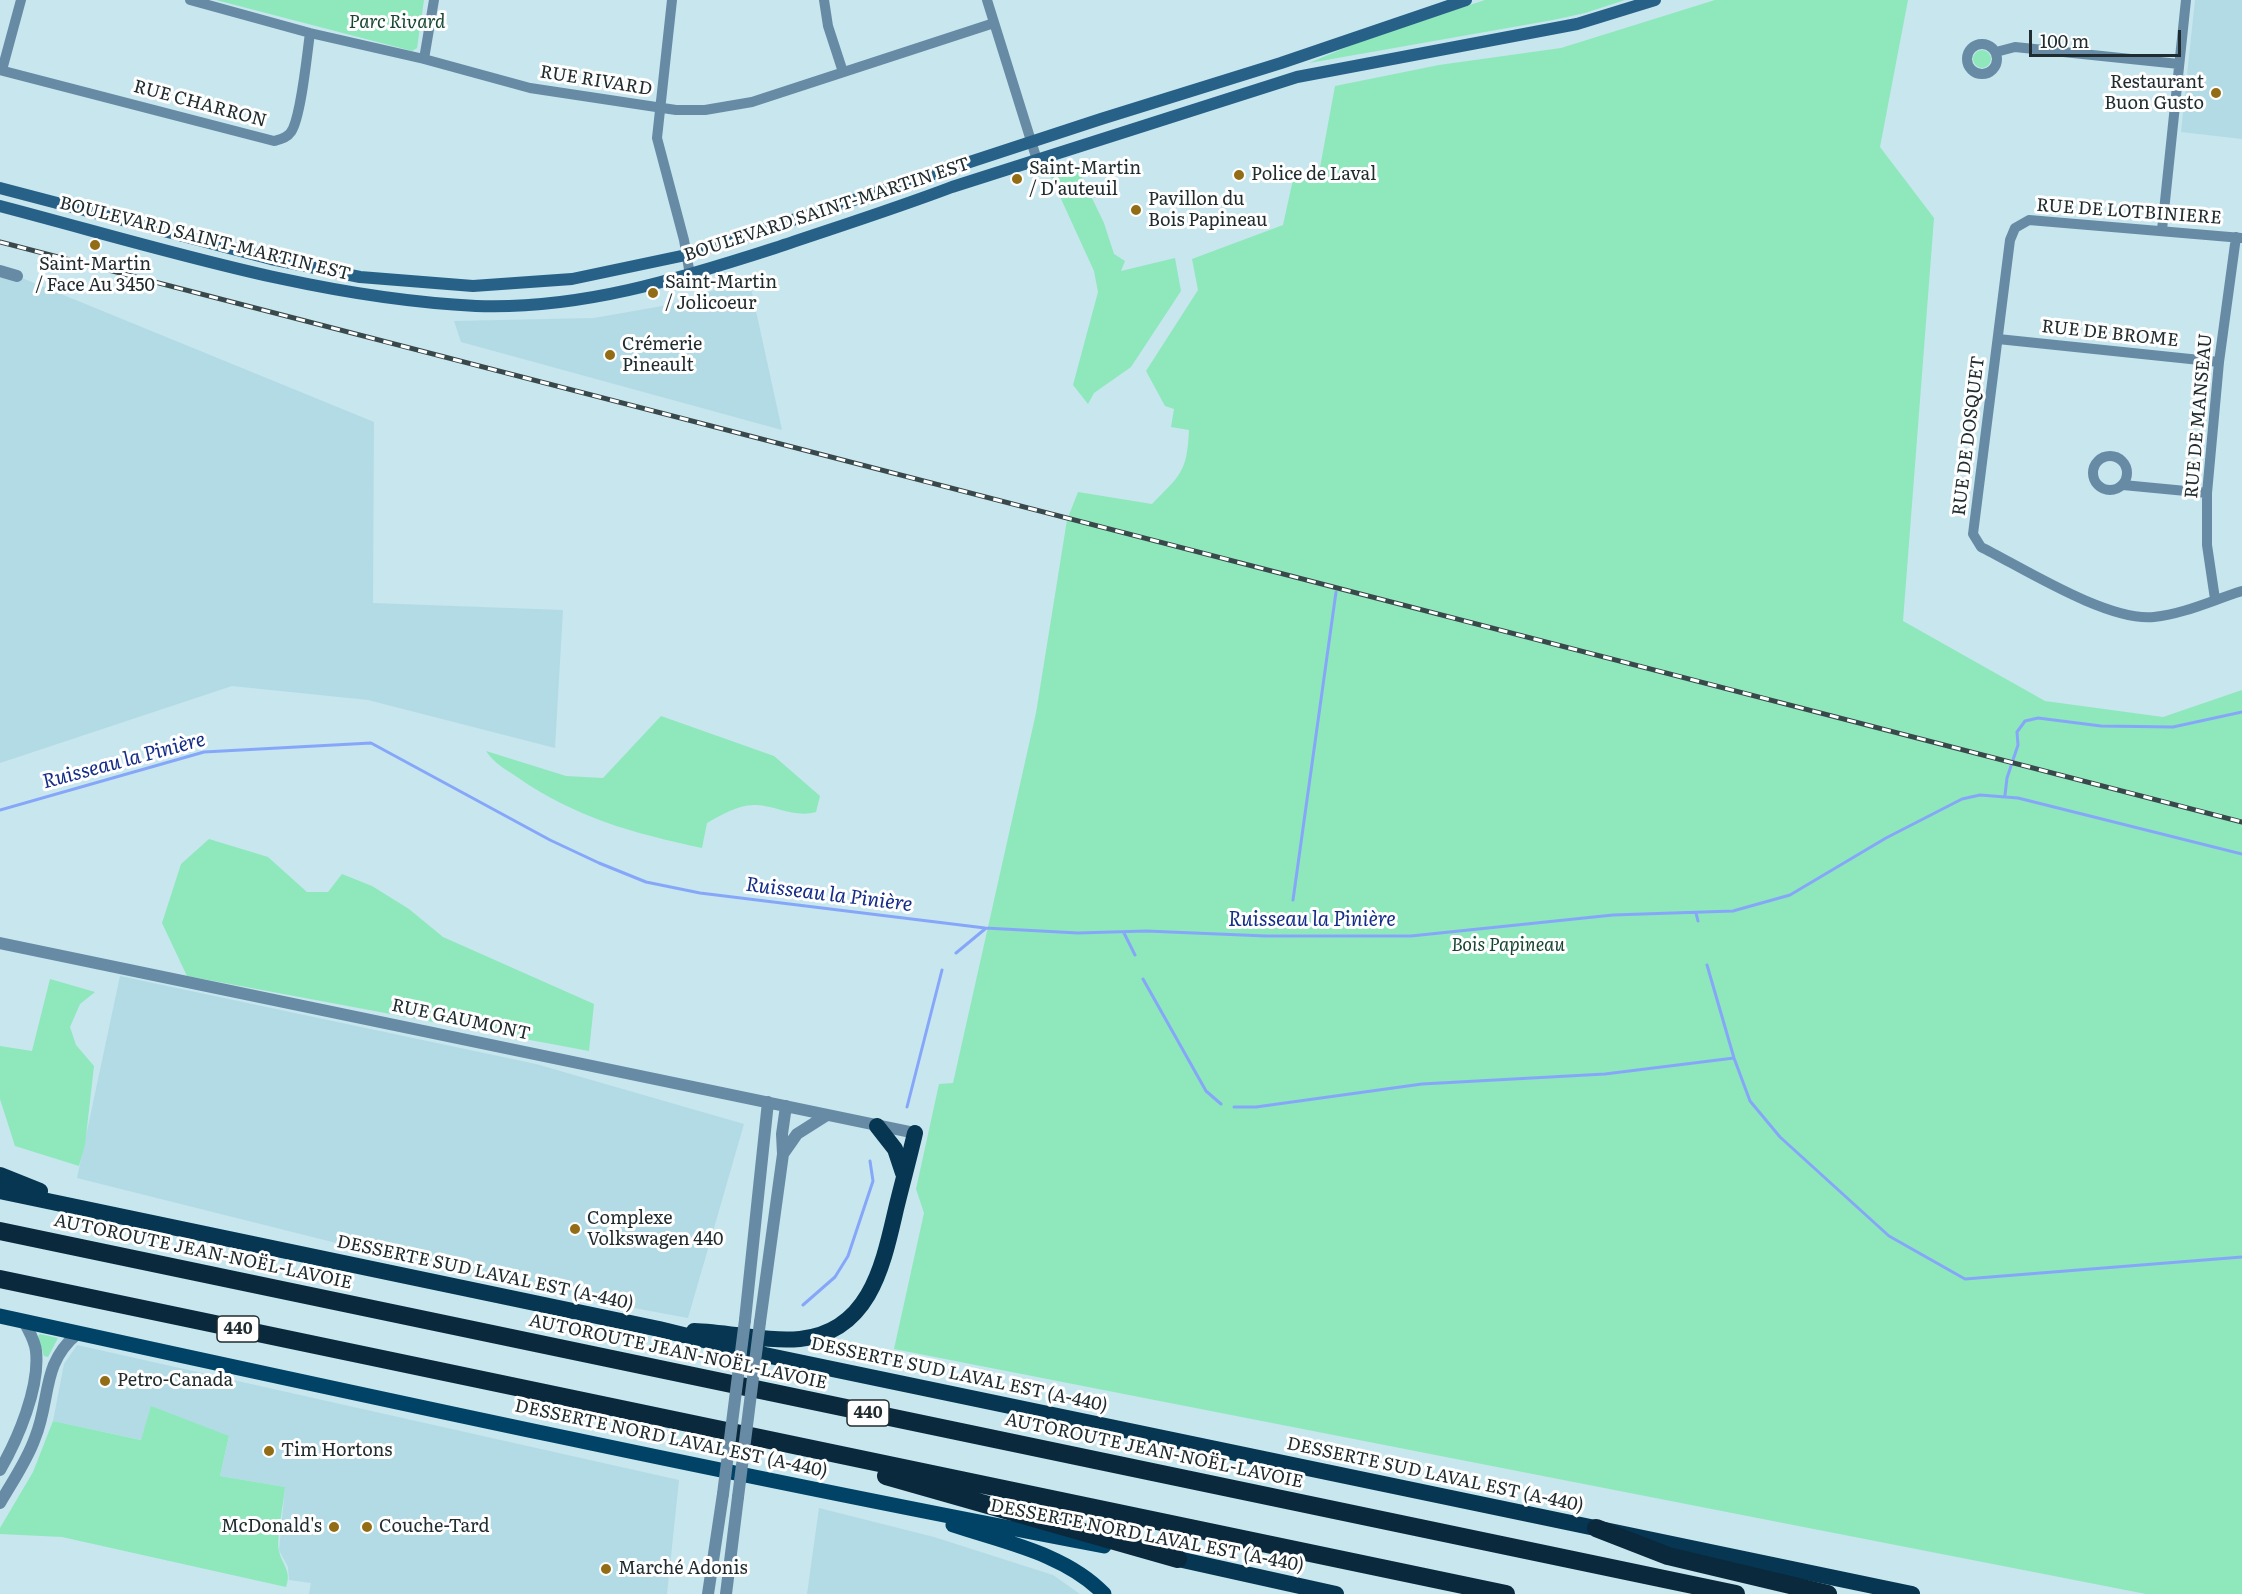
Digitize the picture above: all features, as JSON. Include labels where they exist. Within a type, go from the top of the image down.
[{"type":"highway","points":[[877,1126],[896,1149],[904,1177]]},
{"type":"highway","points":[[659,1329],[790,1339],[810,1337],[836,1327],[857,1310],[873,1288],[884,1256],[915,1133]]},
{"type":"highway","points":[[0,1175],[86,1209]]},
{"type":"highway","name":"DESSERTE SUD LAVAL EST (A-440)","points":[[0,1191],[659,1329],[765,1355],[1912,1594]]},
{"type":"highway","name":"AUTOROUTE JEAN-NOËL-LAVOIE","points":[[0,1231],[1736,1594]]},
{"type":"highway","name":"440","points":[[0,1279],[1506,1594]]},
{"type":"highway","points":[[726,1430],[1059,1523],[1178,1559]]},
{"type":"highway","points":[[1596,1528],[1668,1556],[1828,1594]]},
{"type":"highway","name":"DESSERTE NORD LAVAL EST (A-440)","points":[[1178,1559],[1336,1594]]},
{"type":"main road","name":"BOULEVARD SAINT-MARTIN EST","points":[[0,188],[271,259],[360,277],[400,282],[473,286],[547,282],[609,273],[686,255],[1466,0]]},
{"type":"main road","name":"BOULEVARD SAINT-MARTIN EST","points":[[0,207],[281,280],[374,297],[476,306],[528,304],[606,294],[690,275],[1222,100],[1326,70],[1571,26],[1655,0]]},
{"type":"main road","points":[[1217,83],[1222,100]]},
{"type":"main road","points":[[1124,111],[1137,128]]},
{"type":"main road","name":"DESSERTE NORD LAVAL EST (A-440)","points":[[0,1316],[899,1507],[1178,1559]]},
{"type":"main road","points":[[899,1507],[1056,1561],[1081,1574],[1104,1594]]},
{"type":"street","points":[[1,70],[21,0]]},
{"type":"street","name":"RUE RIVARD","points":[[190,0],[310,33],[424,59],[530,88],[660,108],[698,110],[738,105],[994,23]]},
{"type":"street","points":[[424,59],[434,0]]},
{"type":"street","points":[[672,0],[660,108],[659,147],[690,275]]},
{"type":"street","points":[[824,0],[828,26],[843,72]]},
{"type":"street","points":[[987,0],[1037,160]]},
{"type":"street","points":[[2162,230],[2186,0]]},
{"type":"street","name":"RUE CHARRON","points":[[1,70],[274,141],[286,138],[292,131],[304,81],[310,33]]},
{"type":"street","points":[[1996,52],[2015,47],[2179,64]]},
{"type":"street","name":"RUE DE LOTBINIERE","points":[[2015,228],[2029,220],[2239,238]]},
{"type":"street","name":"RUE DE DOSQUET","points":[[2015,228],[2010,240],[1973,534],[1980,547],[2101,607],[2134,616],[2171,614],[2242,591]]},
{"type":"street","name":"RUE DE MANSEAU","points":[[2215,599],[2206,545],[2207,494],[2219,362],[2239,238]]},
{"type":"street","points":[[0,271],[17,276]]},
{"type":"street","name":"RUE DE BROME","points":[[1998,339],[2219,362]]},
{"type":"street","points":[[2123,485],[2207,494]]},
{"type":"street","name":"RUE GAUMONT","points":[[0,943],[915,1133]]},
{"type":"street","points":[[708,1594],[745,1320],[768,1102]]},
{"type":"street","points":[[726,1594],[783,1154],[782,1134],[786,1107]]},
{"type":"street","points":[[783,1154],[797,1134],[827,1115]]},
{"type":"street","points":[[0,1470],[20,1430],[35,1370],[35,1343],[24,1321]]},
{"type":"street","points":[[0,1503],[36,1436],[54,1361],[64,1345],[77,1334]]},
{"type":"shaded area","points":[[2195,0],[2242,0],[2242,139],[2181,132]]},
{"type":"shaded area","points":[[0,271],[374,422],[373,603],[563,610],[555,748],[368,700],[232,686],[0,763]]},
{"type":"shaded area","points":[[749,279],[782,430],[461,342],[454,321],[594,318],[668,305]]},
{"type":"shaded area","points":[[120,976],[536,1064],[744,1124],[688,1318],[488,1281],[77,1178]]},
{"type":"shaded area","points":[[77,1345],[679,1480],[667,1594],[309,1594],[311,1583],[289,1580],[288,1567],[279,1550],[285,1487],[220,1476],[229,1437],[152,1407],[142,1440],[53,1421],[64,1364]]},
{"type":"shaded area","points":[[819,1508],[934,1537],[1053,1575],[1080,1594],[807,1594]]},
{"type":"green space","name":"Parc Rivard","points":[[216,0],[424,0],[417,48],[412,51]]},
{"type":"green space","points":[[1485,0],[1625,0],[1585,13],[1553,20],[1309,63],[1366,39]]},
{"type":"green space","name":"Bois Papineau","points":[[1715,0],[1908,0],[1880,147],[1934,218],[1903,621],[2045,701],[2163,717],[2242,690],[2242,1594],[2146,1594],[894,1349],[924,1213],[916,1189],[939,1084],[953,1083],[1036,713],[1067,520],[1078,492],[1152,504],[1175,479],[1184,465],[1189,430],[1171,427],[1174,409],[1165,406],[1146,371],[1198,290],[1192,259],[1283,225],[1294,175],[1319,173],[1335,86],[1439,65],[1561,48]]},
{"type":"green space","points":[[1982,50],[1988,53],[1991,59],[1988,65],[1982,68],[1976,65],[1973,59],[1976,53]]},
{"type":"green space","points":[[1077,167],[1104,223],[1114,254],[1125,261],[1121,271],[1175,258],[1181,291],[1131,367],[1094,393],[1088,404],[1073,385],[1098,292],[1094,271],[1051,177]]},
{"type":"green space","points":[[661,716],[774,756],[820,796],[816,812],[801,814],[756,805],[737,808],[707,823],[702,848],[629,830],[583,814],[539,791],[500,766],[486,751],[566,776],[603,778]]},
{"type":"green space","points":[[209,839],[268,857],[307,892],[328,892],[342,874],[372,886],[409,909],[443,937],[594,1004],[589,1051],[187,976],[162,923],[181,864]]},
{"type":"green space","points":[[50,979],[95,992],[80,1004],[70,1027],[76,1045],[94,1066],[85,1145],[79,1166],[15,1146],[0,1099],[0,1046],[32,1051]]},
{"type":"green space","points":[[40,1334],[58,1338],[48,1357],[44,1356],[38,1336]]},
{"type":"green space","points":[[151,1406],[229,1436],[220,1476],[285,1487],[278,1545],[288,1577],[286,1587],[62,1537],[0,1534],[0,1528],[33,1472],[53,1421],[141,1440]]},
{"type":"waterway","points":[[1293,900],[1336,592]]},
{"type":"waterway","points":[[2005,795],[2007,778],[2018,745],[2017,732],[2025,721],[2038,718],[2101,726],[2173,727],[2242,712]]},
{"type":"waterway","name":"Ruisseau la Pinière","points":[[0,810],[204,752],[371,743],[550,840],[646,882],[700,893],[985,928],[1078,933],[1146,931],[1266,936],[1411,936],[1613,915],[1733,911],[1790,895],[1886,838],[1962,799],[1980,795],[2018,798],[2242,854]]},
{"type":"waterway","points":[[1696,913],[1698,921]]},
{"type":"waterway","points":[[956,953],[985,929]]},
{"type":"waterway","points":[[1124,933],[1135,955]]},
{"type":"waterway","points":[[1707,965],[1734,1058],[1750,1101],[1780,1137],[1889,1236],[1965,1279],[2242,1257]]},
{"type":"waterway","points":[[907,1107],[942,970]]},
{"type":"waterway","points":[[1143,979],[1206,1091],[1221,1104]]},
{"type":"waterway","points":[[1234,1107],[1256,1107],[1422,1084],[1605,1074],[1734,1058]]},
{"type":"waterway","points":[[803,1305],[835,1277],[848,1256],[873,1181],[870,1161]]},
{"type":"railway","points":[[0,242],[2242,822]]},
{"type":"place","name":"Restaurant Buon Gusto","points":[[2216,93]]},
{"type":"place","name":"Police de Laval","points":[[1239,175]]},
{"type":"place","name":"Saint-Martin / D'auteuil","points":[[1017,179]]},
{"type":"place","name":"Pavillon du Bois Papineau","points":[[1136,210]]},
{"type":"place","name":"Saint-Martin / Face Au 3450","points":[[95,245]]},
{"type":"place","name":"Saint-Martin / Jolicoeur","points":[[653,293]]},
{"type":"place","name":"Crémerie Pineault","points":[[610,355]]},
{"type":"place","name":"Complexe Volkswagen 440","points":[[575,1229]]},
{"type":"place","name":"Petro-Canada","points":[[105,1381]]},
{"type":"place","name":"Tim Hortons","points":[[269,1451]]},
{"type":"place","name":"McDonald's","points":[[334,1527]]},
{"type":"place","name":"Couche-Tard","points":[[367,1527]]},
{"type":"place","name":"Marché Adonis","points":[[606,1569]]}]
